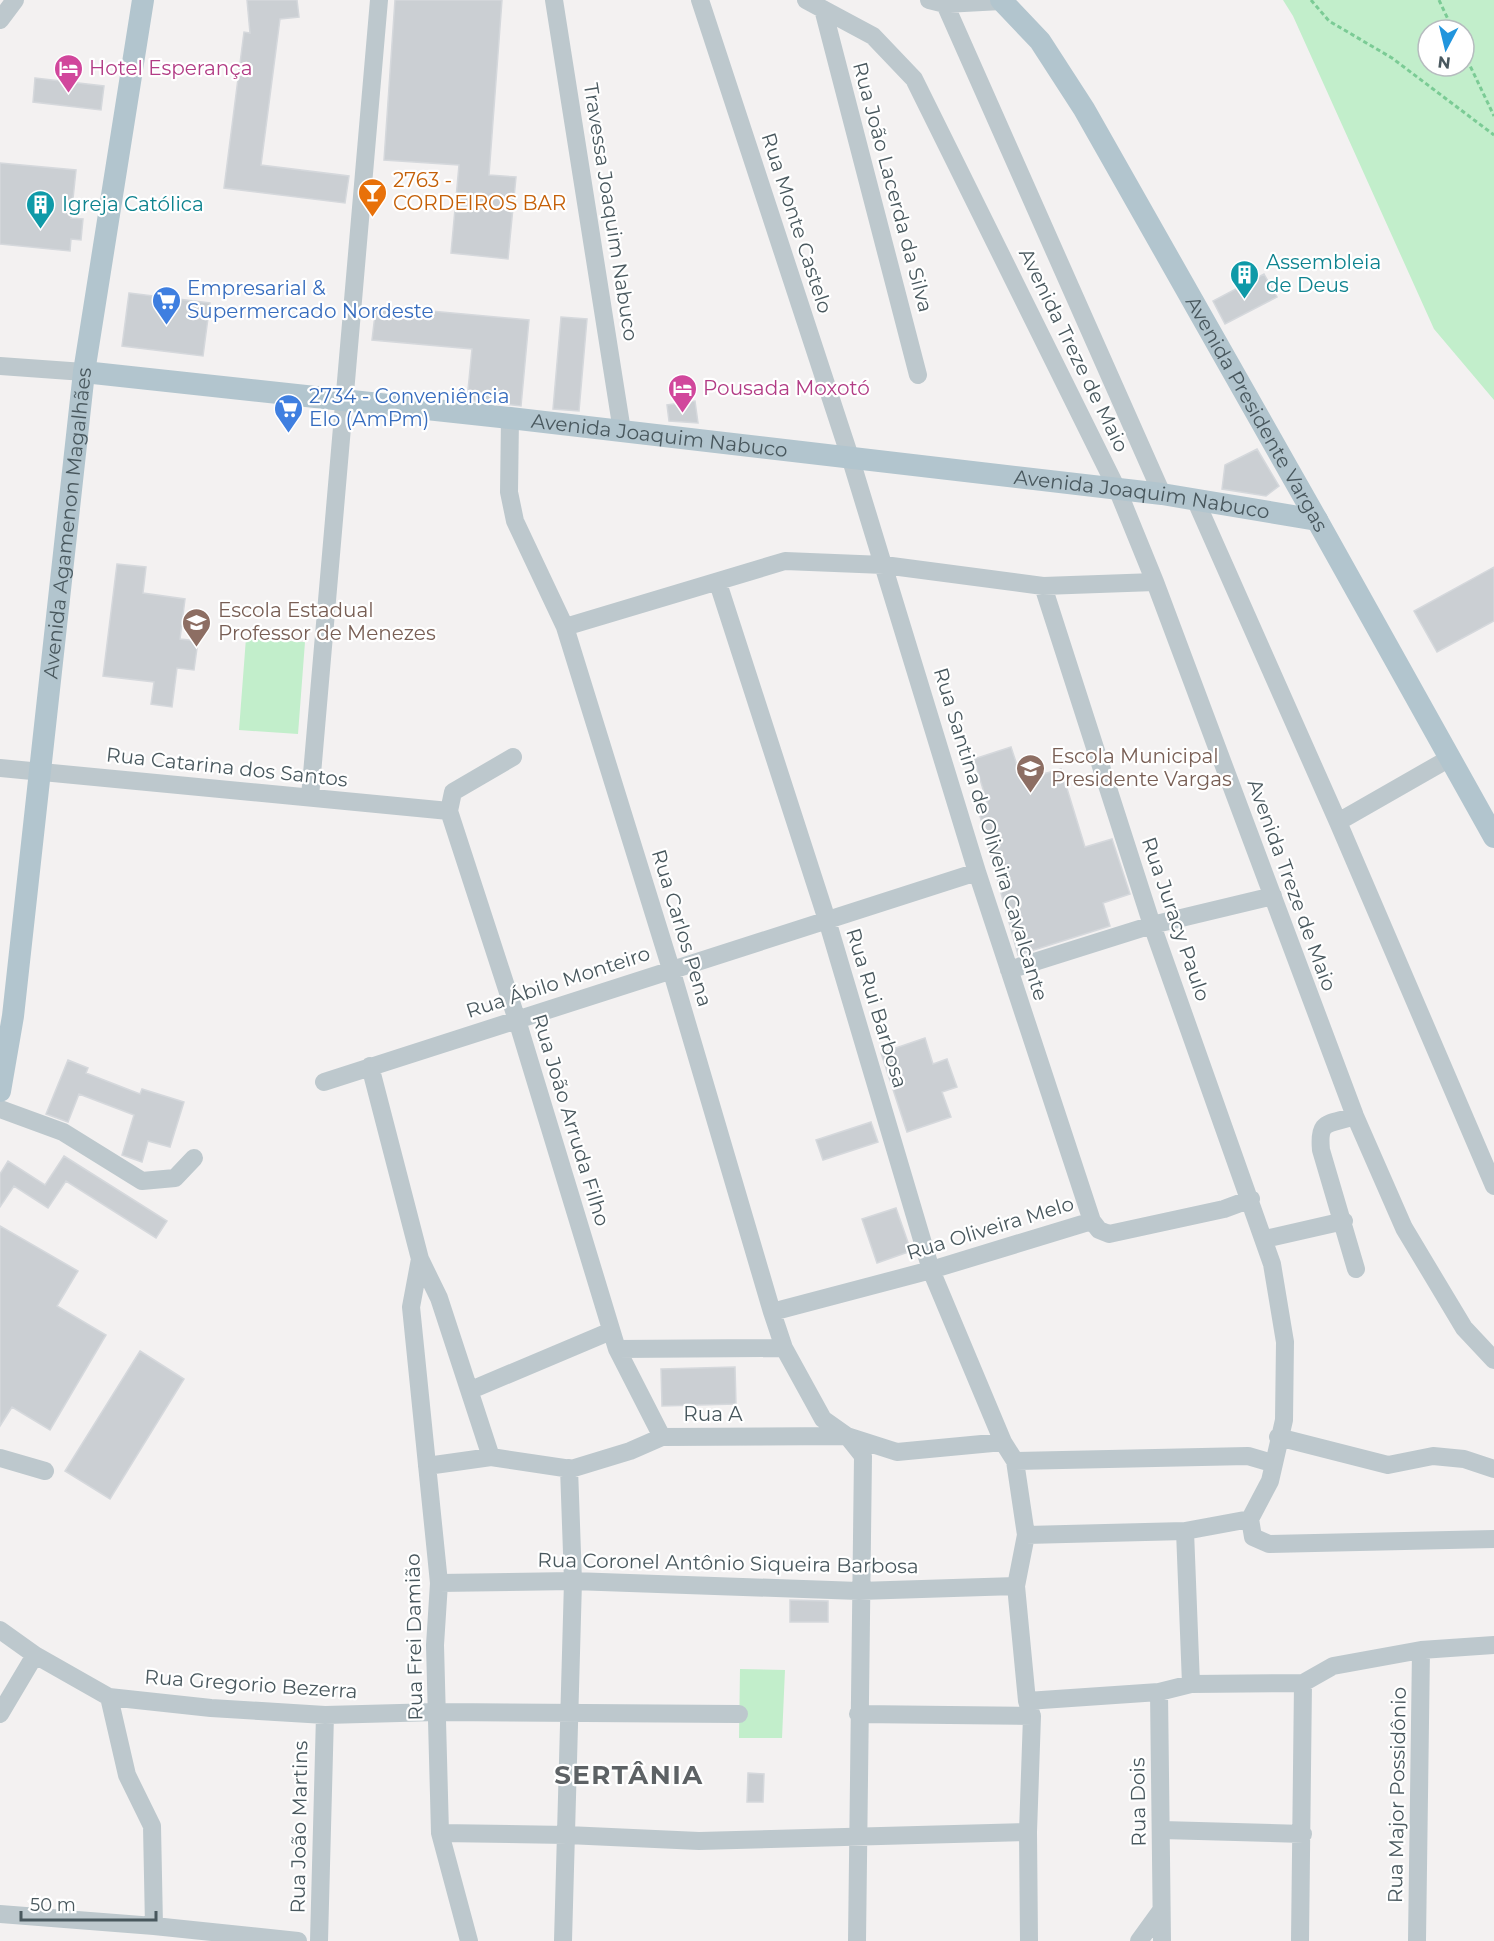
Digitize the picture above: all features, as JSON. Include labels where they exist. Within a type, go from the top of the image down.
[{"type":"main road","name":"Avenida Agamenon Magalhães","points":[[0,1091],[84,372],[143,0]]},
{"type":"main road","name":"Avenida Presidente Vargas","points":[[1001,0],[1040,41],[1084,109],[1494,837]]},
{"type":"main road","name":"Avenida Joaquim Nabuco","points":[[84,372],[343,399],[1118,491],[1162,494],[1317,520]]},
{"type":"street","points":[[0,20],[15,0]]},
{"type":"street","points":[[310,798],[378,0]]},
{"type":"street","name":"Travessa Joaquim Nabuco","points":[[554,0],[622,431]]},
{"type":"street","name":"Rua Monte Castelo","points":[[700,0],[851,460]]},
{"type":"street","name":"Avenida Treze de Maio","points":[[806,0],[873,36],[914,79],[1118,491],[1155,582],[1355,1116],[1404,1228],[1464,1328],[1494,1360]]},
{"type":"street","points":[[937,2],[1001,0]]},
{"type":"street","name":"Avenida Treze de Maio","points":[[937,2],[1162,494]]},
{"type":"street","name":"Rua João Lacerda da Silva","points":[[823,9],[918,375]]},
{"type":"street","name":"Avenida Joaquim Nabuco","points":[[0,366],[84,372]]},
{"type":"street","name":"Rua Carlos Pena","points":[[510,418],[509,492],[515,520],[565,627],[671,969],[772,1312],[784,1348],[823,1419],[847,1436]]},
{"type":"street","name":"Rua Santina de Oliveira Cavalcante","points":[[851,460],[977,872],[1092,1221]]},
{"type":"street","points":[[1195,499],[1338,822],[1494,1186]]},
{"type":"street","points":[[565,627],[718,583],[785,561],[884,565],[1043,586],[1155,582]]},
{"type":"street","name":"Rua Rui Barbosa","points":[[718,583],[827,920],[931,1270],[1003,1442],[1016,1461]]},
{"type":"street","name":"Rua Juracy Paulo","points":[[1043,586],[1152,925],[1251,1199],[1272,1264],[1285,1342],[1284,1420],[1272,1463],[1270,1481],[1251,1528]]},
{"type":"street","points":[[449,811],[453,792],[513,757]]},
{"type":"street","points":[[1338,822],[1450,758]]},
{"type":"street","name":"Rua Catarina dos Santos","points":[[0,768],[449,811]]},
{"type":"street","name":"Rua João Arruda Filho","points":[[449,811],[517,1020],[617,1349],[662,1437]]},
{"type":"street","name":"Rua Ábilo Monteiro","points":[[324,1082],[977,872]]},
{"type":"street","points":[[1009,970],[1152,925],[1273,896]]},
{"type":"street","name":"Rua Frei Damião","points":[[370,1066],[420,1259],[439,1298],[471,1390],[491,1457]]},
{"type":"street","points":[[0,1109],[63,1132],[142,1181],[175,1178],[194,1158]]},
{"type":"street","points":[[1355,1116],[1323,1127],[1319,1133],[1321,1150],[1344,1221],[1356,1269]]},
{"type":"street","name":"Rua Oliveira Melo","points":[[772,1312],[931,1270],[1092,1221],[1099,1230],[1109,1234],[1224,1209],[1251,1199]]},
{"type":"street","points":[[1265,1239],[1344,1221]]},
{"type":"street","name":"Rua Frei Damião","points":[[420,1259],[411,1307],[439,1583],[435,1645],[440,1833],[469,1941]]},
{"type":"street","points":[[471,1390],[611,1331]]},
{"type":"street","points":[[617,1349],[784,1348]]},
{"type":"street","points":[[847,1436],[863,1456],[859,1591],[857,1941]]},
{"type":"street","name":"Rua A","points":[[427,1466],[491,1457],[568,1468],[630,1451],[662,1437],[847,1436],[897,1452],[1003,1442]]},
{"type":"street","points":[[1278,1437],[1388,1465],[1433,1456],[1464,1459],[1494,1469]]},
{"type":"street","points":[[1029,1941],[1029,1708],[1017,1586],[1026,1535],[1016,1461],[1248,1456],[1272,1463]]},
{"type":"street","points":[[0,1458],[45,1471]]},
{"type":"street","points":[[563,1941],[573,1581],[568,1468]]},
{"type":"street","points":[[1026,1535],[1251,1528],[1269,1544],[1494,1539]]},
{"type":"street","points":[[1185,1531],[1191,1684]]},
{"type":"street","name":"Rua Coronel Antônio Siqueira Barbosa","points":[[439,1583],[573,1581],[859,1591],[1017,1586]]},
{"type":"street","name":"Rua Gregorio Bezerra","points":[[0,1630],[35,1655],[109,1697],[211,1708],[325,1715],[437,1712],[739,1714]]},
{"type":"street","points":[[858,1714],[1029,1708],[1159,1692],[1191,1684],[1303,1683],[1333,1666],[1421,1650],[1494,1645]]},
{"type":"street","name":"Rua Major Possidônio","points":[[1417,1941],[1421,1650]]},
{"type":"street","points":[[0,1714],[35,1655]]},
{"type":"street","points":[[1300,1941],[1303,1683]]},
{"type":"street","name":"Rua Dois","points":[[1159,1692],[1162,1830],[1161,1941]]},
{"type":"street","points":[[109,1697],[127,1775],[152,1826],[154,1926]]},
{"type":"street","name":"Rua João Martins","points":[[319,1941],[325,1715]]},
{"type":"street","points":[[1162,1830],[1303,1834]]},
{"type":"street","points":[[440,1833],[567,1834],[699,1840],[1028,1832]]},
{"type":"street","points":[[1139,1941],[1160,1912]]},
{"type":"street","points":[[0,1914],[154,1926],[298,1941]]},
{"type":"path","points":[[1311,0],[1329,21],[1392,58],[1494,135]]},
{"type":"path","points":[[1439,0],[1447,18]]},
{"type":"path","points":[[1476,78],[1494,116]]},
{"type":"green space","points":[[1283,0],[1494,0],[1494,400],[1434,329],[1293,16]]},
{"type":"green space","points":[[246,638],[305,642],[298,734],[239,730]]},
{"type":"green space","points":[[740,1669],[785,1670],[782,1738],[739,1738]]},
{"type":"building","points":[[247,0],[297,0],[299,17],[280,19],[261,165],[349,176],[345,203],[224,188],[244,32],[250,33]]},
{"type":"building","points":[[395,0],[502,0],[489,175],[516,177],[508,259],[451,253],[459,165],[384,160]]},
{"type":"building","name":"Hotel Esperança","points":[[35,78],[104,86],[101,110],[33,102]]},
{"type":"building","name":"Igreja Católica","points":[[0,163],[76,170],[71,218],[83,219],[81,240],[71,239],[70,251],[0,244]]},
{"type":"building","name":"Assembleia de Deus","points":[[1264,274],[1277,297],[1225,324],[1213,301]]},
{"type":"building","name":"Empresarial & Supermercado Nordeste","points":[[129,293],[210,303],[203,356],[122,346]]},
{"type":"building","points":[[376,306],[529,320],[521,406],[467,400],[472,349],[372,340]]},
{"type":"building","points":[[561,317],[587,319],[579,411],[553,409]]},
{"type":"building","name":"Pousada Moxotó","points":[[695,401],[698,423],[669,421],[667,405]]},
{"type":"building","points":[[1257,449],[1279,486],[1266,496],[1222,489],[1225,465]]},
{"type":"building","points":[[117,564],[146,567],[143,593],[185,599],[180,639],[198,641],[194,670],[177,668],[172,707],[151,704],[154,682],[103,676]]},
{"type":"building","points":[[1494,567],[1494,621],[1437,652],[1414,611]]},
{"type":"building","points":[[1011,747],[1022,780],[1061,769],[1085,847],[1112,839],[1130,894],[1103,903],[1110,926],[1018,955],[978,809],[988,806],[974,759]]},
{"type":"building","points":[[925,1038],[933,1064],[947,1059],[957,1087],[942,1092],[951,1117],[907,1132],[881,1053]]},
{"type":"building","points":[[68,1060],[88,1068],[86,1073],[140,1094],[142,1089],[184,1102],[170,1147],[148,1141],[142,1162],[122,1155],[134,1115],[79,1094],[68,1122],[46,1114]]},
{"type":"building","points":[[871,1122],[878,1142],[823,1160],[816,1140]]},
{"type":"building","points":[[64,1156],[167,1221],[156,1238],[66,1181],[48,1208],[14,1186],[0,1207],[0,1174],[8,1161],[45,1185]]},
{"type":"building","points":[[896,1208],[911,1251],[877,1263],[862,1219]]},
{"type":"building","points":[[0,1226],[78,1271],[57,1306],[106,1335],[50,1430],[12,1407],[0,1426]]},
{"type":"building","points":[[140,1351],[184,1379],[110,1499],[65,1471]]},
{"type":"building","points":[[735,1367],[736,1404],[662,1406],[661,1369]]},
{"type":"building","points":[[790,1600],[828,1601],[828,1622],[790,1622]]},
{"type":"building","points":[[748,1773],[764,1774],[763,1802],[747,1802]]},
{"type":"place","name":"Hotel Esperança","points":[[68,94]]},
{"type":"place","name":"2763 - CORDEIROS BAR","points":[[372,218]]},
{"type":"place","name":"Igreja Católica","points":[[41,230]]},
{"type":"place","name":"Assembleia de Deus","points":[[1245,300]]},
{"type":"place","name":"Empresarial & Supermercado Nordeste","points":[[166,326]]},
{"type":"place","name":"Pousada Moxotó","points":[[682,414]]},
{"type":"place","name":"2734 - Conveniência Elo (AmPm)","points":[[288,434]]},
{"type":"place","name":"Escola Estadual Professor de Menezes","points":[[197,648]]},
{"type":"place","name":"Escola Municipal Presidente Vargas","points":[[1030,794]]},
{"type":"district","name":"SERTÂNIA","points":[[629,1775]]}]
